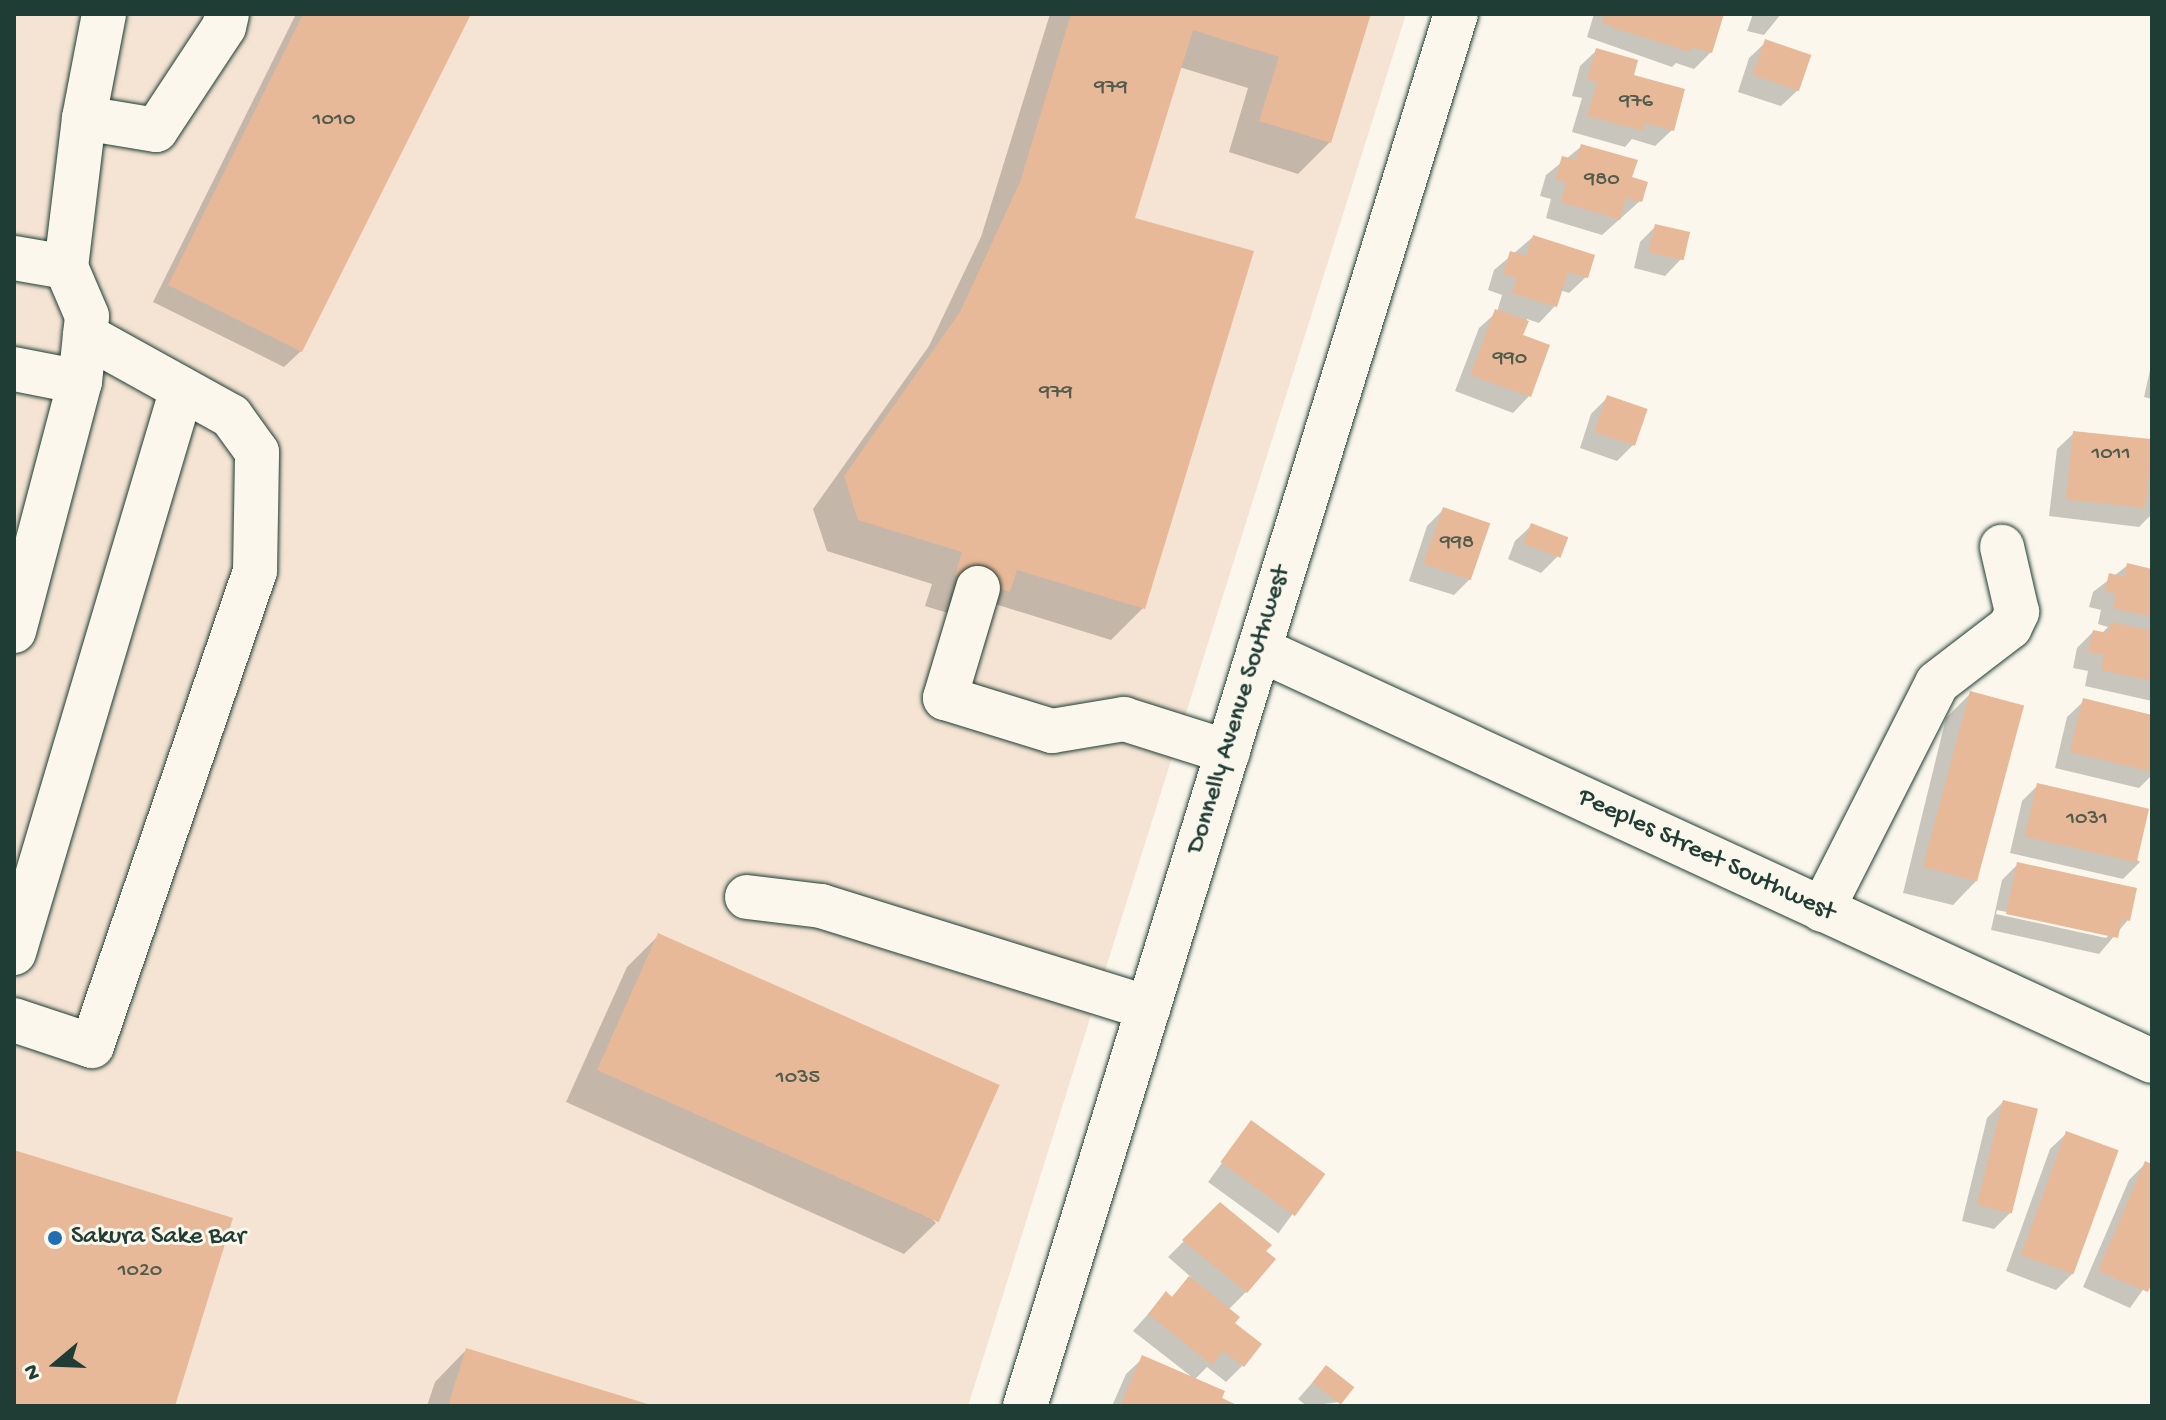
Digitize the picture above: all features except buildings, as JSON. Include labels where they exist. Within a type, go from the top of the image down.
[{"type":"street","points":[[14,631],[80,382],[87,316],[66,267],[84,118],[104,14]]},
{"type":"street","points":[[84,118],[156,130],[224,27],[227,14]]},
{"type":"street","name":"Donnelly Avenue Southwest","points":[[1025,1406],[1456,14]]},
{"type":"street","points":[[14,258],[66,267]]},
{"type":"street","points":[[14,1020],[92,1046],[255,571],[257,452],[231,416],[181,392],[85,335]]},
{"type":"street","points":[[14,369],[80,382]]},
{"type":"street","points":[[14,953],[181,392]]},
{"type":"street","points":[[1822,910],[1937,683],[2010,627],[2017,612],[2002,547]]},
{"type":"street","points":[[978,588],[945,698],[1052,731],[1124,719],[1228,752]]},
{"type":"street","name":"Peeples Street Southwest","points":[[1259,649],[2152,1061]]},
{"type":"street","points":[[747,897],[821,906],[1148,1008]]},
{"type":"shaded area","points":[[14,14],[1406,14],[968,1406],[14,1406]]},
{"type":"place","name":"Sakura Sake Bar","points":[[55,1238]]}]
